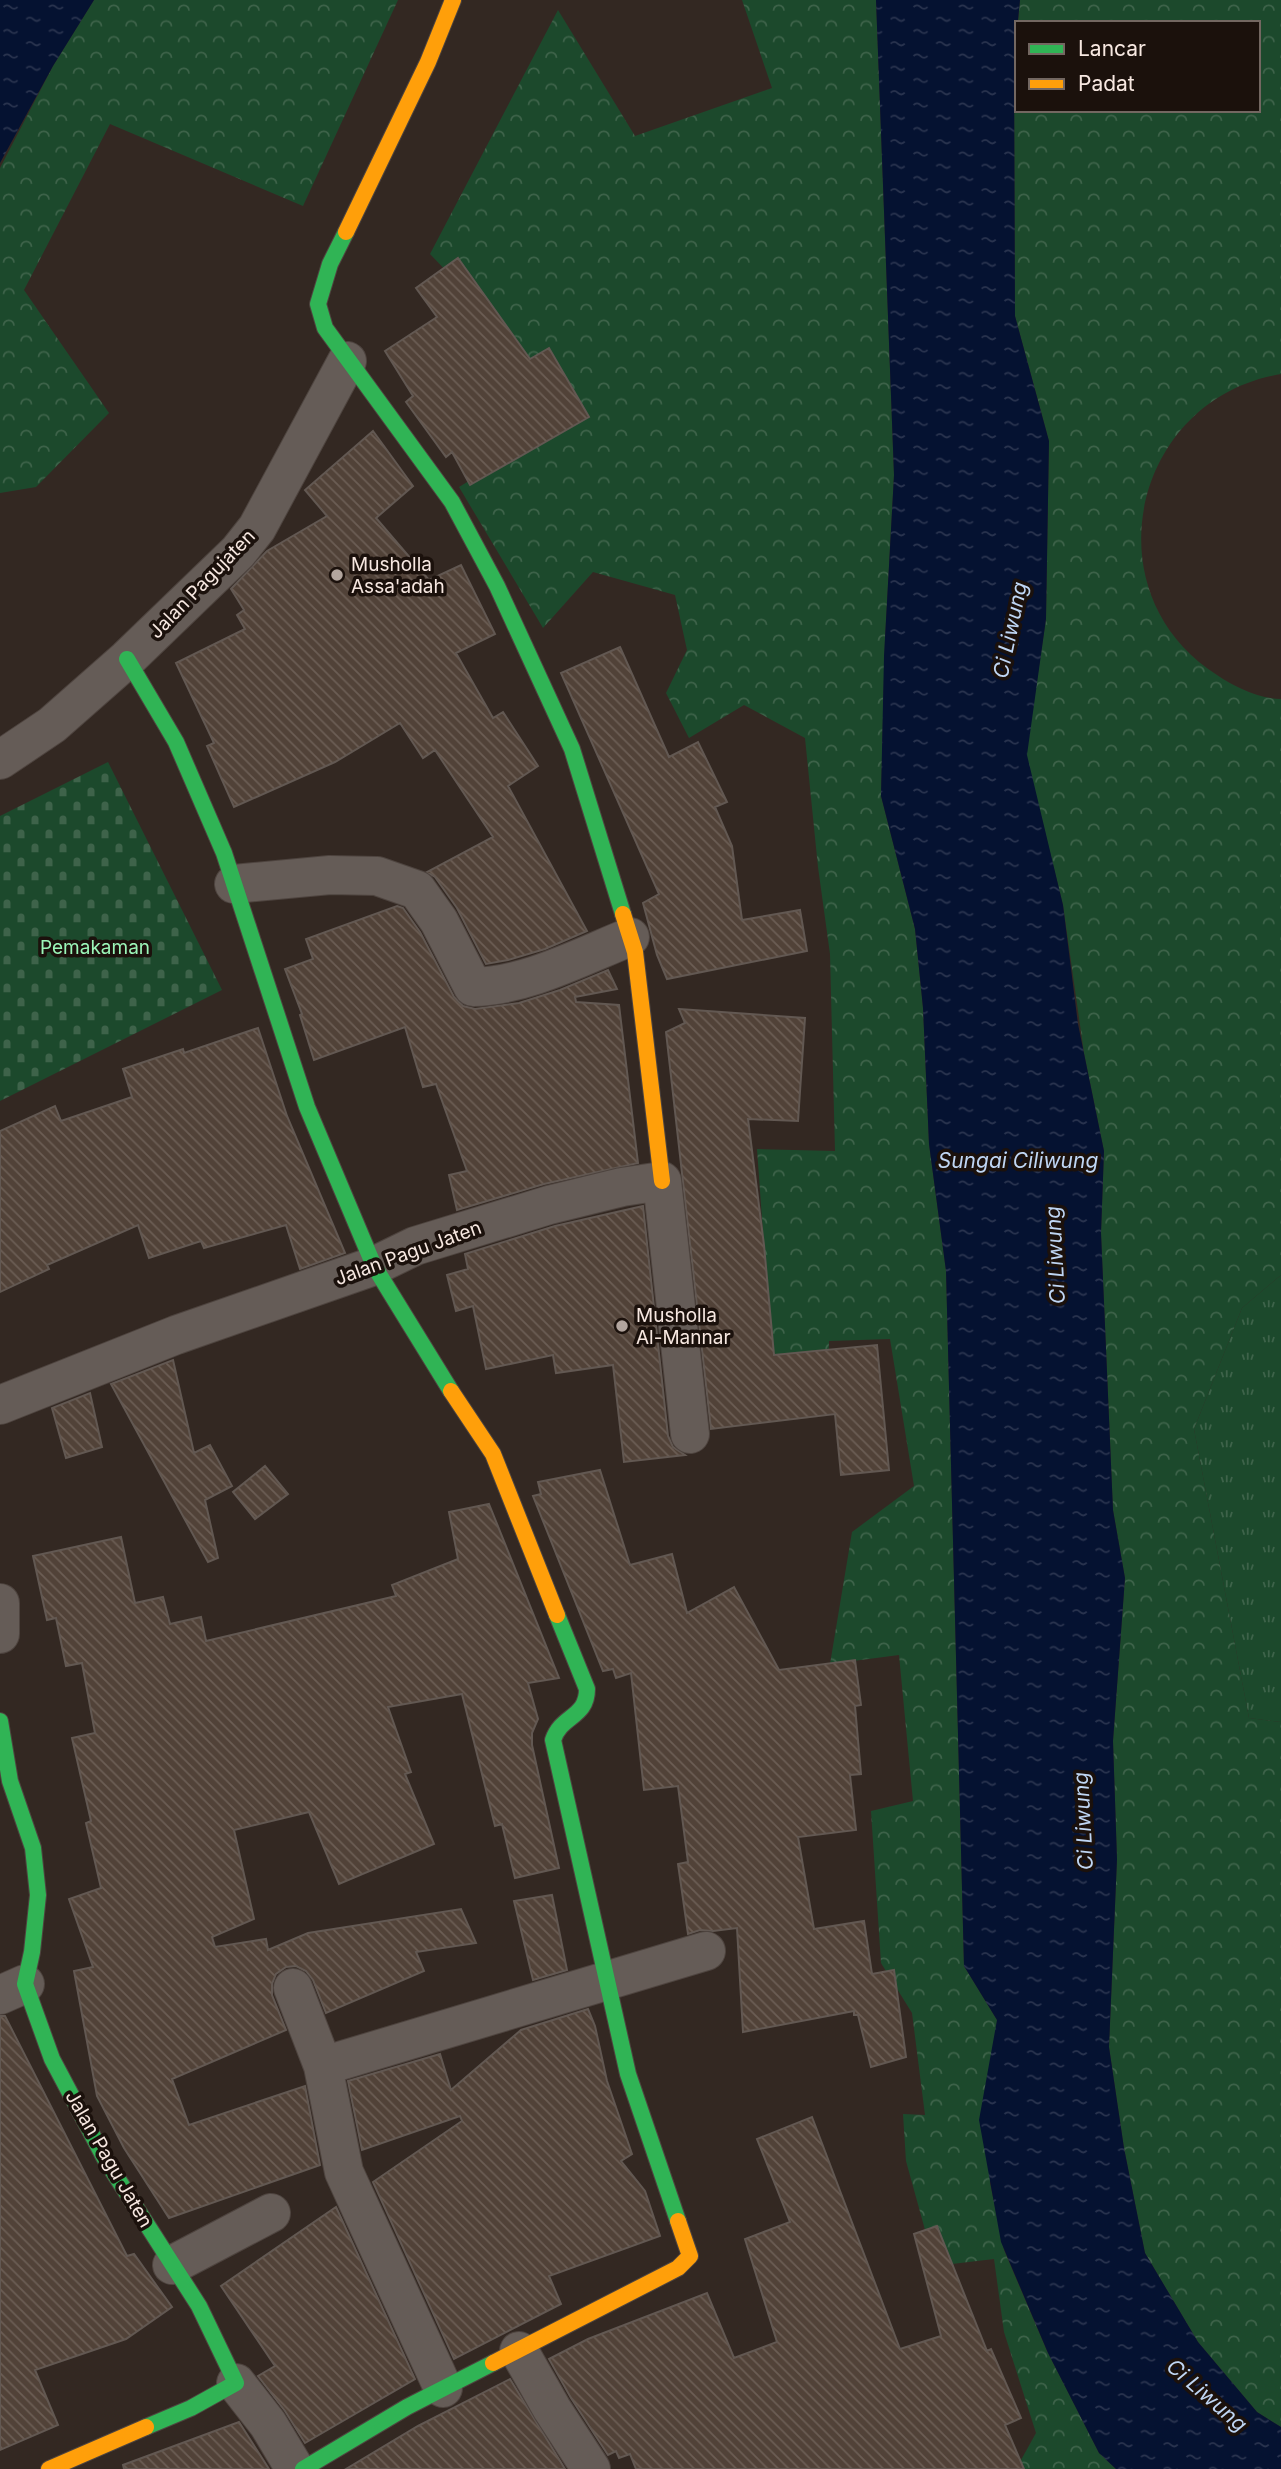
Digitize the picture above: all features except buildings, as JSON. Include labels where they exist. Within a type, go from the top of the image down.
[{"type":"street","points":[[453,0],[428,62],[330,264],[318,304],[325,328],[347,361],[369,387],[452,502],[497,586],[572,748],[635,952],[690,1434]]},
{"type":"street","name":"Jalan Pagujaten","points":[[0,760],[51,725],[127,659],[238,552],[257,528],[347,361]]},
{"type":"street","points":[[127,659],[176,742],[224,853],[307,1107],[374,1266],[452,1394],[493,1454],[587,1689],[585,1707],[555,1729],[553,1740],[628,2074],[690,2256],[678,2269],[443,2388],[303,2469]]},
{"type":"street","points":[[234,884],[330,875],[377,876],[417,890],[439,921],[473,988],[494,987],[630,937]]},
{"type":"street","name":"Jalan Pagu Jaten","points":[[0,1405],[176,1335],[374,1266],[415,1246],[549,1205],[622,1187],[662,1181]]},
{"type":"street","points":[[0,1603],[0,1634]]},
{"type":"street","name":"Jalan Pagu Jaten","points":[[0,1721],[10,1781],[33,1849],[38,1895],[32,1952],[13,1989],[105,2159],[199,2306],[236,2383]]},
{"type":"street","points":[[323,2066],[706,1951]]},
{"type":"street","points":[[293,1987],[323,2066],[344,2172],[443,2388]]},
{"type":"street","points":[[172,2265],[271,2213]]},
{"type":"street","points":[[519,2350],[552,2409],[591,2469]]},
{"type":"street","points":[[50,2469],[168,2418],[236,2383],[268,2424],[295,2469]]},
{"type":"green space","points":[[94,0],[398,0],[303,206],[110,124],[24,290],[109,413],[36,487],[0,493],[0,168],[53,66]]},
{"type":"green space","points":[[742,0],[876,0],[894,475],[885,639],[881,796],[915,929],[923,1008],[929,1144],[946,1271],[964,1966],[997,2020],[990,2183],[1004,2250],[1047,2351],[1099,2453],[1116,2469],[1016,2469],[1036,2433],[1004,2332],[994,2259],[935,2266],[906,2161],[903,2114],[925,2115],[912,2013],[881,1963],[871,1811],[913,1801],[899,1655],[830,1664],[852,1532],[914,1486],[890,1339],[829,1341],[827,1414],[768,1418],[769,1316],[757,1149],[835,1151],[830,954],[805,738],[744,705],[689,738],[666,693],[687,650],[675,595],[593,572],[543,628],[459,487],[582,412],[430,254],[558,10],[635,136],[772,88]]},
{"type":"green space","points":[[1020,0],[1281,0],[1281,374],[1230,390],[1190,420],[1162,458],[1145,503],[1142,550],[1152,597],[1177,640],[1217,675],[1232,684],[1256,695],[1281,699],[1281,1275],[1242,1308],[1194,1429],[1249,1718],[1281,1722],[1281,2427],[1257,2412],[1198,2342],[1145,2253],[1124,2148],[1109,2047],[1117,1859],[1113,1741],[1125,1578],[1113,1510],[1101,1233],[1104,1151],[1084,1053],[1063,905],[1026,755],[1046,619],[1049,441],[1015,316],[1014,60],[1015,51],[1015,112],[1260,112],[1260,21],[1018,21]]},
{"type":"green space","name":"Pemakaman","points":[[108,762],[222,990],[0,1101],[0,816]]},
{"type":"green space","points":[[1281,1275],[1281,1722],[1249,1718],[1194,1429],[1242,1308]]},
{"type":"water","points":[[0,0],[94,0],[53,66],[0,163]]},
{"type":"water","name":"Sungai Ciliwung","points":[[876,0],[1020,0],[1018,21],[1015,21],[1014,60],[1015,316],[1049,441],[1046,619],[1027,755],[1063,905],[1078,1024],[1104,1151],[1101,1233],[1113,1510],[1125,1578],[1113,1741],[1117,1859],[1109,2047],[1124,2148],[1145,2253],[1198,2342],[1257,2412],[1281,2427],[1281,2469],[1116,2469],[1099,2453],[1048,2353],[1001,2242],[979,2120],[997,2020],[964,1966],[946,1271],[929,1144],[923,1008],[915,929],[881,796],[884,656],[894,475]]},
{"type":"traffic: fast","points":[[346,232],[330,264],[318,304],[325,328],[452,502],[497,586],[572,749],[623,914]]},
{"type":"traffic: fast","points":[[127,659],[176,742],[224,853],[307,1107],[374,1266],[451,1391]]},
{"type":"traffic: fast","points":[[557,1615],[587,1689],[583,1706],[562,1726],[553,1740],[628,2074],[678,2221]]},
{"type":"traffic: fast","points":[[0,1721],[10,1781],[33,1848],[38,1895],[32,1952],[25,1984],[52,2059],[105,2159],[199,2306],[236,2383],[191,2408],[146,2427]]},
{"type":"traffic: fast","points":[[303,2469],[407,2407],[493,2363]]},
{"type":"traffic: slow","points":[[346,232],[428,62],[453,0]]},
{"type":"traffic: slow","points":[[623,914],[635,952],[662,1181]]},
{"type":"traffic: slow","points":[[451,1391],[493,1454],[557,1615]]},
{"type":"traffic: slow","points":[[493,2363],[678,2268],[690,2256],[678,2221]]},
{"type":"traffic: slow","points":[[49,2469],[146,2427]]},
{"type":"place","name":"Musholla Assa'adah","points":[[337,575]]},
{"type":"place","name":"Musholla Al-Mannar","points":[[622,1326]]},
{"type":"water label","name":"Ci Liwung","points":[[1010,630]]},
{"type":"water label","name":"Ci Liwung","points":[[1055,1255]]},
{"type":"water label","name":"Ci Liwung","points":[[1083,1821]]},
{"type":"water label","name":"Ci Liwung","points":[[1207,2395]]}]
